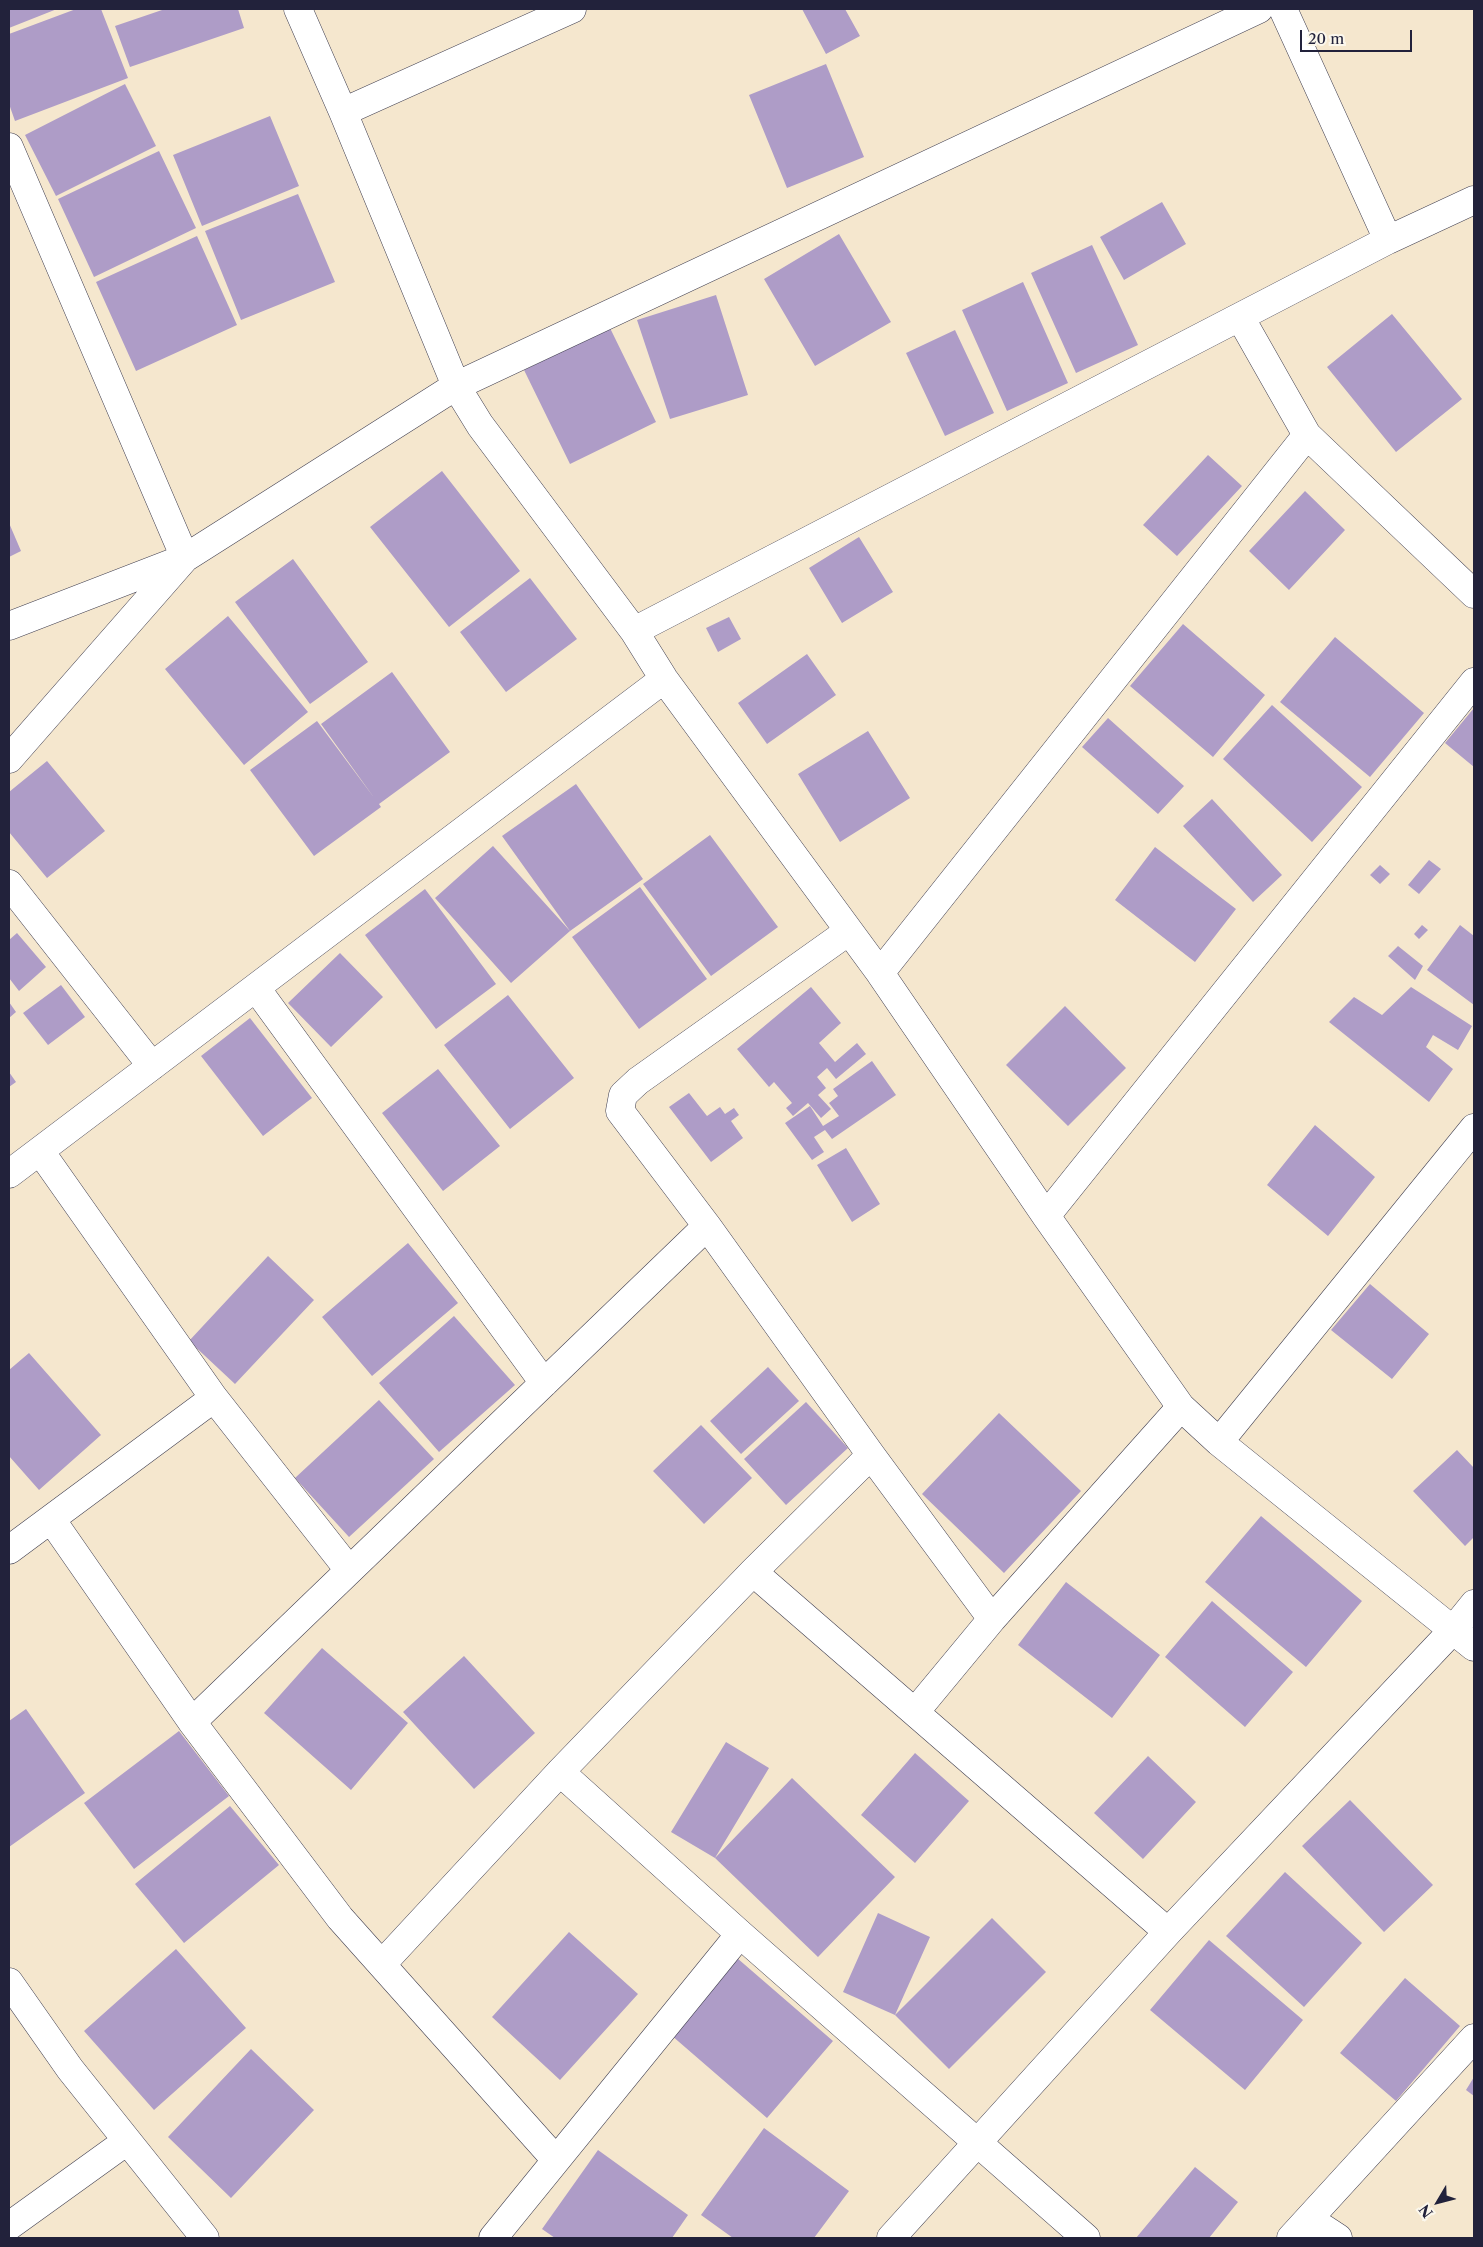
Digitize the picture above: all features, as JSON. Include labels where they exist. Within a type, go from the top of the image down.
[{"type":"street","points":[[298,9],[343,112],[456,386],[480,425],[634,631],[664,679],[880,973],[1046,1216],[1181,1407],[1219,1442],[1474,1647]]},
{"type":"street","points":[[343,112],[572,9]]},
{"type":"street","points":[[9,626],[185,558],[456,386],[1260,9]]},
{"type":"street","points":[[1283,9],[1388,240]]},
{"type":"street","points":[[9,147],[185,558]]},
{"type":"street","points":[[634,631],[1388,240],[1474,200]]},
{"type":"street","points":[[1240,317],[1307,435],[1474,594]]},
{"type":"street","points":[[880,973],[1307,435]]},
{"type":"street","points":[[9,759],[185,558]]},
{"type":"street","points":[[9,1174],[664,679]]},
{"type":"street","points":[[1046,1216],[1474,682]]},
{"type":"street","points":[[9,884],[152,1066]]},
{"type":"street","points":[[849,931],[638,1081],[623,1095],[620,1111],[707,1226],[871,1455],[992,1619]]},
{"type":"street","points":[[256,988],[544,1383]]},
{"type":"street","points":[[1219,1442],[1474,1128]]},
{"type":"street","points":[[40,1151],[214,1398],[349,1570]]},
{"type":"street","points":[[192,1722],[707,1226]]},
{"type":"street","points":[[9,1550],[214,1398]]},
{"type":"street","points":[[915,1712],[992,1619],[1181,1407]]},
{"type":"street","points":[[382,1964],[560,1772],[753,1572],[871,1455]]},
{"type":"street","points":[[51,1519],[192,1722],[340,1918],[556,2160]]},
{"type":"street","points":[[753,1572],[1168,1932]]},
{"type":"street","points":[[891,2238],[1168,1932],[1453,1630],[1474,1604]]},
{"type":"street","points":[[560,1772],[977,2144],[1086,2238]]},
{"type":"street","points":[[493,2238],[740,1934]]},
{"type":"street","points":[[9,1982],[70,2070],[205,2238]]},
{"type":"street","points":[[1338,2238],[1300,2229],[1474,2038]]},
{"type":"street","points":[[9,2226],[127,2141]]},
{"type":"building","points":[[9,9],[57,9],[9,28]]},
{"type":"building","points":[[76,9],[101,9],[128,78],[15,121],[9,104],[9,34]]},
{"type":"building","points":[[165,9],[238,9],[244,28],[130,67],[115,26]]},
{"type":"building","points":[[802,9],[845,9],[860,36],[826,54]]},
{"type":"building","points":[[826,64],[864,157],[787,188],[749,95]]},
{"type":"building","points":[[125,84],[156,146],[56,196],[25,135]]},
{"type":"building","points":[[270,116],[299,186],[202,226],[173,155]]},
{"type":"building","points":[[159,151],[196,228],[94,277],[58,199]]},
{"type":"building","points":[[298,194],[335,282],[241,320],[205,231]]},
{"type":"building","points":[[1162,202],[1186,244],[1124,280],[1100,237]]},
{"type":"building","points":[[839,234],[891,322],[815,366],[764,279]]},
{"type":"building","points":[[197,236],[237,325],[136,371],[96,282]]},
{"type":"building","points":[[1092,245],[1138,345],[1076,373],[1031,273]]},
{"type":"building","points":[[1023,282],[1068,383],[1007,411],[962,310]]},
{"type":"building","points":[[716,295],[748,395],[670,419],[637,320]]},
{"type":"building","points":[[1392,314],[1462,399],[1396,452],[1327,367]]},
{"type":"building","points":[[610,328],[656,422],[570,464],[524,370]]},
{"type":"building","points":[[955,330],[994,413],[945,436],[906,353]]},
{"type":"building","points":[[1208,455],[1242,486],[1177,556],[1143,525]]},
{"type":"building","points":[[442,471],[520,571],[449,627],[370,527]]},
{"type":"building","points":[[1305,491],[1345,530],[1289,590],[1249,551]]},
{"type":"building","points":[[9,523],[21,551],[9,557]]},
{"type":"building","points":[[859,537],[893,592],[842,623],[809,568]]},
{"type":"building","points":[[293,559],[368,662],[310,704],[235,602]]},
{"type":"building","points":[[530,578],[577,639],[506,692],[460,632]]},
{"type":"building","points":[[228,616],[308,712],[244,765],[165,669]]},
{"type":"building","points":[[729,617],[741,639],[718,652],[706,628]]},
{"type":"building","points":[[1183,624],[1265,695],[1213,757],[1130,686]]},
{"type":"building","points":[[1335,637],[1424,713],[1370,777],[1280,702]]},
{"type":"building","points":[[807,654],[836,695],[767,744],[738,703]]},
{"type":"building","points":[[392,672],[450,752],[379,804],[381,807],[314,856],[250,770],[317,721],[375,799],[321,724]]},
{"type":"building","points":[[1272,705],[1362,787],[1312,842],[1223,759]]},
{"type":"building","points":[[1474,708],[1474,767],[1445,743]]},
{"type":"building","points":[[1108,718],[1184,786],[1158,814],[1082,747]]},
{"type":"building","points":[[868,731],[910,798],[840,842],[798,774]]},
{"type":"building","points":[[47,761],[105,831],[47,878],[9,832],[9,792]]},
{"type":"building","points":[[576,784],[643,879],[570,931],[502,836]]},
{"type":"building","points":[[1212,799],[1282,875],[1253,902],[1183,826]]},
{"type":"building","points":[[710,835],[778,927],[711,976],[643,884]]},
{"type":"building","points":[[493,846],[570,931],[511,983],[435,898]]},
{"type":"building","points":[[1155,847],[1236,909],[1195,962],[1115,900]]},
{"type":"building","points":[[1429,860],[1441,869],[1419,894],[1408,885]]},
{"type":"building","points":[[1380,865],[1390,874],[1380,884],[1370,875]]},
{"type":"building","points":[[640,887],[707,979],[639,1029],[572,937]]},
{"type":"building","points":[[425,889],[496,984],[436,1029],[365,935]]},
{"type":"building","points":[[1422,925],[1428,930],[1419,939],[1414,934]]},
{"type":"building","points":[[1460,925],[1474,936],[1474,1005],[1427,970]]},
{"type":"building","points":[[17,933],[46,967],[19,991],[9,978],[9,940]]},
{"type":"building","points":[[1398,946],[1423,966],[1415,980],[1388,956]]},
{"type":"building","points":[[340,953],[383,997],[331,1047],[288,1003]]},
{"type":"building","points":[[61,985],[85,1017],[48,1045],[23,1013]]},
{"type":"building","points":[[811,987],[841,1023],[819,1043],[835,1062],[857,1043],[866,1054],[836,1079],[827,1068],[817,1077],[826,1088],[818,1095],[831,1109],[821,1118],[808,1103],[793,1116],[786,1108],[792,1103],[774,1082],[769,1087],[737,1049]]},
{"type":"building","points":[[1411,987],[1472,1026],[1458,1050],[1433,1035],[1426,1047],[1453,1069],[1429,1102],[1329,1022],[1354,997],[1382,1015]]},
{"type":"building","points":[[508,995],[574,1078],[510,1129],[444,1045]]},
{"type":"building","points":[[9,1002],[16,1012],[9,1018]]},
{"type":"building","points":[[1065,1006],[1126,1068],[1068,1126],[1006,1065]]},
{"type":"building","points":[[250,1018],[312,1098],[263,1136],[201,1056]]},
{"type":"building","points":[[872,1061],[896,1095],[832,1139],[825,1130],[814,1137],[824,1152],[812,1160],[785,1123],[810,1106],[823,1126],[839,1116],[829,1103],[838,1096],[833,1089]]},
{"type":"building","points":[[438,1069],[500,1146],[443,1191],[382,1113]]},
{"type":"building","points":[[9,1072],[16,1082],[9,1087]]},
{"type":"building","points":[[689,1093],[707,1116],[720,1107],[725,1114],[734,1108],[739,1115],[731,1121],[743,1138],[711,1162],[669,1107]]},
{"type":"building","points":[[1315,1125],[1375,1177],[1328,1236],[1267,1185]]},
{"type":"building","points":[[846,1148],[880,1204],[852,1222],[817,1165]]},
{"type":"building","points":[[408,1243],[458,1303],[372,1376],[322,1317]]},
{"type":"building","points":[[268,1256],[314,1300],[235,1384],[189,1341]]},
{"type":"building","points":[[1370,1284],[1429,1334],[1392,1379],[1331,1330]]},
{"type":"building","points":[[454,1316],[515,1385],[439,1452],[379,1383]]},
{"type":"building","points":[[29,1353],[101,1435],[39,1490],[9,1456],[9,1370]]},
{"type":"building","points":[[768,1367],[799,1401],[741,1454],[710,1421]]},
{"type":"building","points":[[379,1400],[434,1459],[349,1537],[295,1478]]},
{"type":"building","points":[[806,1402],[848,1448],[786,1505],[744,1459]]},
{"type":"building","points":[[999,1413],[1081,1491],[1004,1573],[922,1494]]},
{"type":"building","points":[[701,1425],[752,1478],[704,1524],[653,1471]]},
{"type":"building","points":[[1457,1450],[1474,1468],[1474,1537],[1465,1546],[1413,1491]]},
{"type":"building","points":[[1261,1516],[1362,1601],[1306,1667],[1205,1582]]},
{"type":"building","points":[[1066,1582],[1160,1655],[1112,1718],[1018,1645]]},
{"type":"building","points":[[1212,1601],[1293,1672],[1245,1727],[1165,1657]]},
{"type":"building","points":[[322,1648],[408,1723],[351,1790],[264,1713]]},
{"type":"building","points":[[464,1656],[535,1733],[474,1789],[403,1712]]},
{"type":"building","points":[[26,1709],[85,1793],[9,1847],[9,1721]]},
{"type":"building","points":[[179,1731],[229,1796],[134,1869],[84,1803]]},
{"type":"building","points":[[726,1742],[769,1768],[715,1858],[671,1832]]},
{"type":"building","points":[[915,1753],[969,1801],[915,1863],[861,1815]]},
{"type":"building","points":[[1148,1756],[1196,1802],[1143,1859],[1094,1813]]},
{"type":"building","points":[[792,1778],[895,1877],[818,1957],[715,1858]]},
{"type":"building","points":[[1350,1800],[1433,1885],[1384,1932],[1302,1846]]},
{"type":"building","points":[[230,1806],[279,1865],[184,1943],[135,1884]]},
{"type":"building","points":[[1285,1872],[1362,1943],[1304,2007],[1226,1936]]},
{"type":"building","points":[[878,1913],[930,1937],[895,2015],[843,1992]]},
{"type":"building","points":[[992,1918],[1046,1972],[949,2069],[895,2015]]},
{"type":"building","points":[[569,1932],[638,1994],[560,2080],[492,2017]]},
{"type":"building","points":[[1209,1940],[1303,2020],[1245,2090],[1150,2010]]},
{"type":"building","points":[[176,1949],[246,2028],[154,2110],[84,2031]]},
{"type":"building","points":[[737,1958],[833,2041],[767,2118],[671,2035]]},
{"type":"building","points":[[1405,1978],[1460,2026],[1396,2101],[1340,2053]]},
{"type":"building","points":[[251,2049],[314,2110],[231,2198],[168,2137]]},
{"type":"building","points":[[1474,2077],[1474,2096],[1466,2090]]},
{"type":"building","points":[[764,2128],[849,2191],[814,2238],[733,2238],[701,2215]]},
{"type":"building","points":[[598,2150],[688,2215],[672,2238],[555,2238],[542,2229]]},
{"type":"building","points":[[1195,2167],[1238,2202],[1209,2238],[1136,2238]]}]
